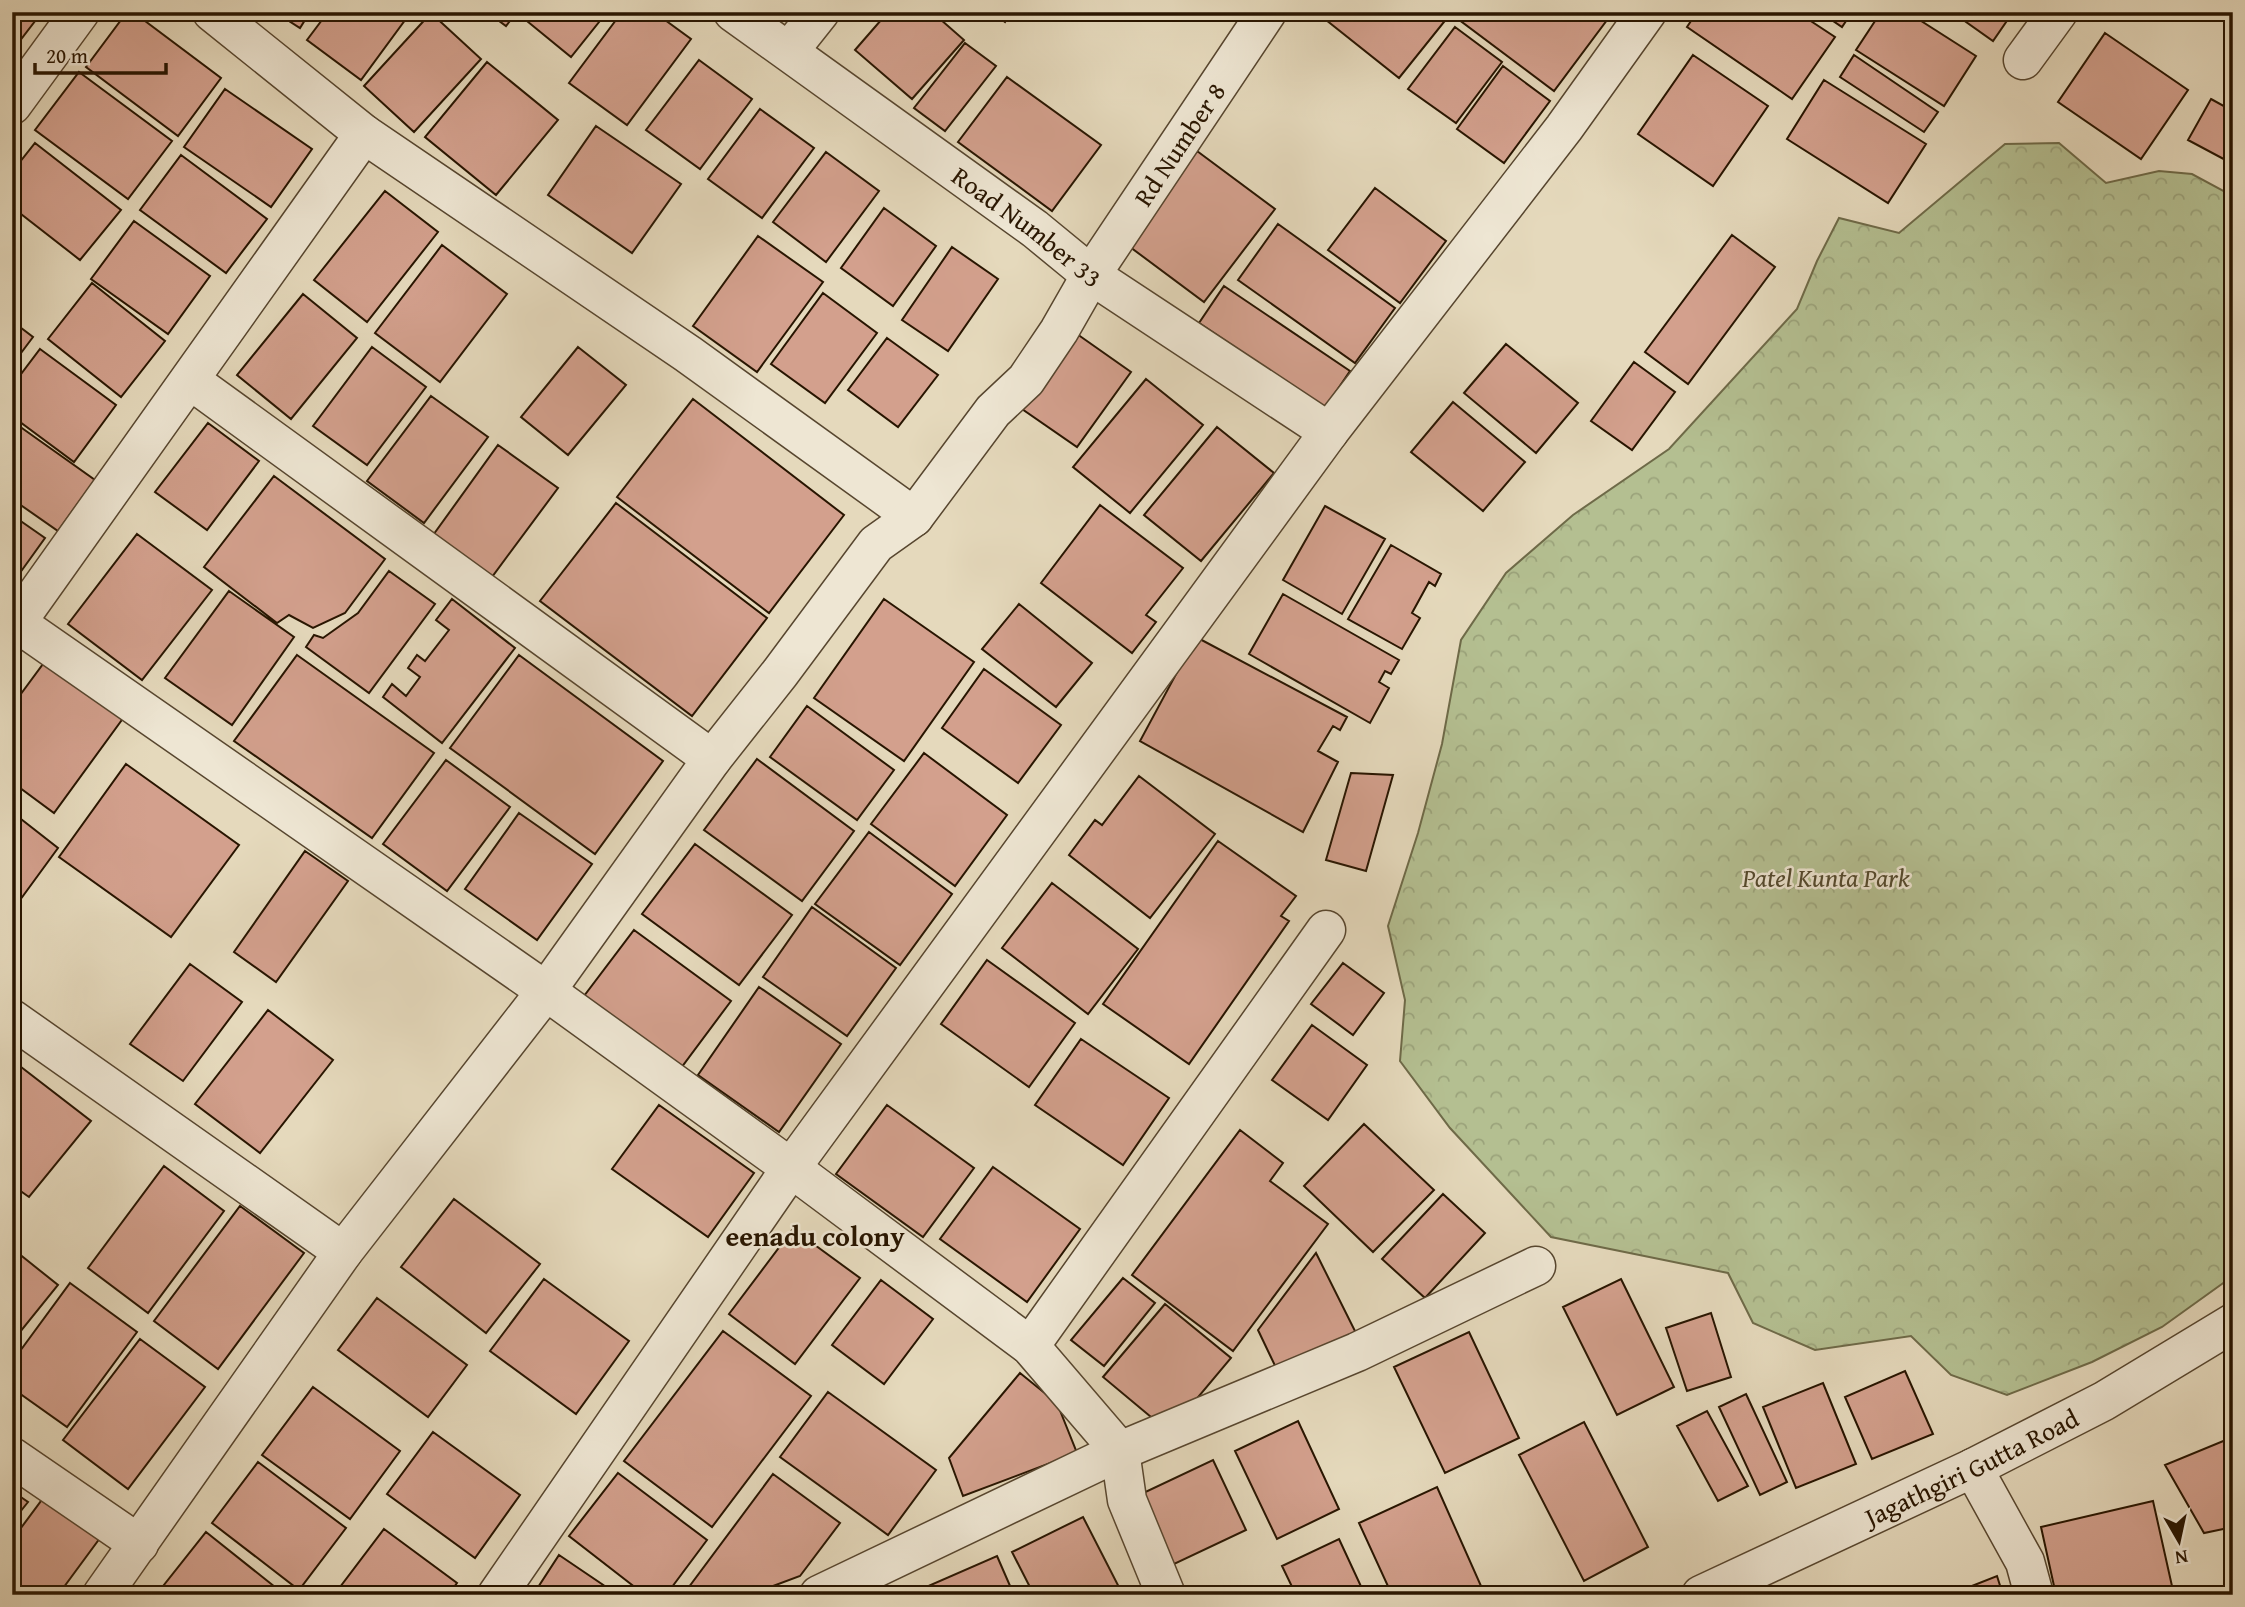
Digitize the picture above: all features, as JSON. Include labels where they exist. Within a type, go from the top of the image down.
[{"type":"street","points":[[12,105],[80,12]]},
{"type":"street","points":[[212,12],[364,134],[688,354],[914,517]]},
{"type":"street","name":"Road Number 33","points":[[733,12],[1035,229],[1091,275],[1329,432]]},
{"type":"street","points":[[789,51],[820,12]]},
{"type":"street","name":"Rd Number 8","points":[[102,1595],[343,1252],[546,991],[712,760],[876,544],[914,517],[993,411],[1026,380],[1059,331],[1091,275],[1266,12]]},
{"type":"street","points":[[497,1595],[791,1168],[1329,432],[1563,128],[1647,12]]},
{"type":"street","points":[[2023,60],[2058,12]]},
{"type":"street","points":[[364,134],[15,626],[546,991],[791,1168],[1030,1346],[1120,1451],[1127,1500],[1166,1595]]},
{"type":"street","points":[[190,380],[712,760]]},
{"type":"street","points":[[1030,1346],[1326,930]]},
{"type":"street","points":[[12,1019],[343,1252]]},
{"type":"street","points":[[819,1595],[1120,1451],[1357,1352],[1536,1266]]},
{"type":"street","name":"Jagathgiri Gutta Road","points":[[1710,1593],[1973,1468],[2104,1401],[2233,1323]]},
{"type":"street","points":[[12,1457],[139,1544]]},
{"type":"street","points":[[1973,1468],[2025,1562],[2034,1595]]},
{"type":"green space","name":"Patel Kunta Park","points":[[2059,143],[2106,183],[2159,171],[2192,174],[2233,196],[2233,1276],[2162,1327],[2092,1362],[2007,1395],[1951,1375],[1911,1336],[1815,1350],[1753,1323],[1728,1273],[1551,1237],[1450,1128],[1400,1061],[1405,1000],[1388,926],[1418,833],[1442,744],[1461,640],[1506,573],[1573,515],[1669,449],[1797,309],[1839,218],[1899,233],[2005,144]]},
{"type":"building","points":[[12,12],[42,12],[12,51]]},
{"type":"building","points":[[127,12],[133,12],[221,78],[178,136],[86,67]]},
{"type":"building","points":[[275,12],[310,12],[300,28]]},
{"type":"building","points":[[328,12],[411,12],[361,80],[307,40]]},
{"type":"building","points":[[487,12],[517,12],[506,26]]},
{"type":"building","points":[[527,12],[607,12],[571,57],[522,17]]},
{"type":"building","points":[[622,12],[654,12],[691,39],[627,125],[569,83]]},
{"type":"building","points":[[888,12],[932,12],[964,40],[912,99],[855,50]]},
{"type":"building","points":[[992,12],[1011,12],[1005,22]]},
{"type":"building","points":[[1316,12],[1452,12],[1399,78]]},
{"type":"building","points":[[1464,12],[1613,12],[1554,91],[1458,19]]},
{"type":"building","points":[[1697,12],[1797,12],[1835,37],[1792,99],[1687,27]]},
{"type":"building","points":[[1820,12],[1852,12],[1842,27]]},
{"type":"building","points":[[1881,12],[1907,12],[1976,56],[1944,106],[1856,50]]},
{"type":"building","points":[[1952,12],[2013,12],[1993,41]]},
{"type":"building","points":[[431,13],[481,59],[414,132],[364,86]]},
{"type":"building","points":[[1455,27],[1502,62],[1456,123],[1408,89]]},
{"type":"building","points":[[2105,33],[2188,90],[2141,159],[2058,102]]},
{"type":"building","points":[[965,43],[996,66],[945,131],[914,108]]},
{"type":"building","points":[[1693,55],[1768,106],[1713,186],[1638,134]]},
{"type":"building","points":[[1854,55],[1938,112],[1924,132],[1840,77]]},
{"type":"building","points":[[699,60],[752,99],[700,169],[646,130]]},
{"type":"building","points":[[487,62],[558,120],[496,195],[425,137]]},
{"type":"building","points":[[1503,66],[1550,101],[1504,163],[1457,129]]},
{"type":"building","points":[[79,72],[172,141],[128,199],[35,130]]},
{"type":"building","points":[[1007,77],[1101,145],[1052,211],[958,142]]},
{"type":"building","points":[[1824,80],[1926,144],[1888,203],[1787,139]]},
{"type":"building","points":[[225,89],[312,149],[271,207],[184,147]]},
{"type":"building","points":[[2211,99],[2233,111],[2233,164],[2188,140]]},
{"type":"building","points":[[760,109],[814,148],[762,218],[708,179]]},
{"type":"building","points":[[596,126],[681,184],[632,253],[548,195]]},
{"type":"building","points":[[35,143],[121,210],[80,260],[12,207],[12,172]]},
{"type":"building","points":[[1197,151],[1275,209],[1204,302],[1126,244]]},
{"type":"building","points":[[826,152],[879,191],[826,262],[773,222]]},
{"type":"building","points":[[181,155],[267,219],[226,273],[140,210]]},
{"type":"building","points":[[1375,188],[1446,241],[1400,303],[1328,250]]},
{"type":"building","points":[[385,191],[438,232],[367,322],[314,280]]},
{"type":"building","points":[[884,208],[936,246],[893,306],[841,268]]},
{"type":"building","points":[[134,221],[210,276],[168,334],[91,279]]},
{"type":"building","points":[[1278,224],[1395,308],[1355,363],[1238,280]]},
{"type":"building","points":[[1732,235],[1775,267],[1688,384],[1645,352]]},
{"type":"building","points":[[758,236],[823,282],[757,372],[693,326]]},
{"type":"building","points":[[442,245],[507,294],[440,382],[375,333]]},
{"type":"building","points":[[952,247],[998,279],[948,351],[902,320]]},
{"type":"building","points":[[92,283],[165,341],[121,397],[48,339]]},
{"type":"building","points":[[1224,286],[1350,371],[1325,408],[1199,323]]},
{"type":"building","points":[[823,293],[877,333],[825,403],[771,364]]},
{"type":"building","points":[[303,294],[357,338],[291,419],[237,375]]},
{"type":"building","points":[[12,321],[33,337],[12,365]]},
{"type":"building","points":[[1077,334],[1131,372],[1077,447],[1022,409]]},
{"type":"building","points":[[887,338],[938,375],[898,427],[848,390]]},
{"type":"building","points":[[1506,344],[1578,403],[1536,453],[1464,393]]},
{"type":"building","points":[[372,347],[426,387],[367,465],[313,426]]},
{"type":"building","points":[[578,347],[626,385],[568,455],[521,417]]},
{"type":"building","points":[[40,349],[116,405],[74,462],[12,416],[12,386]]},
{"type":"building","points":[[1634,362],[1675,392],[1632,450],[1591,421]]},
{"type":"building","points":[[1146,379],[1203,425],[1130,513],[1073,467]]},
{"type":"building","points":[[431,396],[488,437],[424,523],[367,481]]},
{"type":"building","points":[[693,399],[844,515],[769,613],[617,497]]},
{"type":"building","points":[[1453,402],[1525,462],[1483,511],[1411,452]]},
{"type":"building","points":[[12,421],[95,480],[58,531],[12,499]]},
{"type":"building","points":[[208,423],[259,461],[207,530],[155,492]]},
{"type":"building","points":[[1217,427],[1274,473],[1201,561],[1144,515]]},
{"type":"building","points":[[498,445],[558,488],[489,581],[431,538]]},
{"type":"building","points":[[274,476],[385,559],[345,613],[313,628],[289,615],[277,623],[204,567]]},
{"type":"building","points":[[616,503],[767,618],[692,716],[540,601]]},
{"type":"building","points":[[1100,505],[1183,568],[1146,615],[1156,622],[1132,653],[1041,583]]},
{"type":"building","points":[[1325,506],[1385,539],[1342,614],[1283,580]]},
{"type":"building","points":[[12,515],[45,538],[12,584]]},
{"type":"building","points":[[137,534],[212,590],[142,680],[68,624]]},
{"type":"building","points":[[1391,545],[1441,574],[1435,586],[1429,582],[1412,613],[1420,618],[1402,649],[1348,619]]},
{"type":"building","points":[[389,571],[435,604],[369,693],[306,647],[314,635],[323,638],[358,613]]},
{"type":"building","points":[[229,591],[294,637],[232,725],[165,678]]},
{"type":"building","points":[[1283,594],[1399,660],[1391,674],[1385,671],[1379,682],[1389,688],[1370,723],[1249,654]]},
{"type":"building","points":[[452,599],[515,648],[442,743],[383,697],[392,684],[406,696],[420,677],[408,668],[417,655],[425,661],[449,630],[436,620]]},
{"type":"building","points":[[884,599],[974,662],[904,761],[814,698]]},
{"type":"building","points":[[1019,604],[1092,663],[1056,707],[982,649]]},
{"type":"building","points":[[1196,637],[1347,717],[1340,730],[1333,726],[1318,751],[1338,762],[1303,832],[1140,741]]},
{"type":"building","points":[[297,655],[434,753],[372,838],[234,741]]},
{"type":"building","points":[[519,655],[663,761],[595,854],[450,748]]},
{"type":"building","points":[[46,660],[124,717],[54,813],[12,782],[12,706]]},
{"type":"building","points":[[984,669],[1061,725],[1018,783],[942,728]]},
{"type":"building","points":[[807,706],[894,770],[857,820],[770,757]]},
{"type":"building","points":[[924,753],[1007,815],[955,886],[871,824]]},
{"type":"building","points":[[757,759],[854,831],[802,901],[704,830]]},
{"type":"building","points":[[446,760],[510,807],[447,891],[383,844]]},
{"type":"building","points":[[126,764],[239,845],[171,937],[59,857]]},
{"type":"building","points":[[1351,773],[1393,775],[1366,871],[1326,860]]},
{"type":"building","points":[[1139,776],[1215,834],[1150,918],[1069,855],[1095,820],[1102,825]]},
{"type":"building","points":[[12,812],[58,848],[12,911]]},
{"type":"building","points":[[519,813],[592,864],[537,940],[465,889]]},
{"type":"building","points":[[869,832],[952,894],[900,965],[815,904]]},
{"type":"building","points":[[1218,841],[1296,896],[1281,916],[1289,921],[1189,1064],[1103,1004]]},
{"type":"building","points":[[695,844],[792,915],[739,985],[642,914]]},
{"type":"building","points":[[305,851],[348,881],[276,982],[234,952]]},
{"type":"building","points":[[1052,883],[1138,949],[1088,1014],[1002,948]]},
{"type":"building","points":[[812,907],[896,968],[847,1036],[763,977]]},
{"type":"building","points":[[634,930],[731,1001],[678,1072],[581,1000]]},
{"type":"building","points":[[987,960],[1075,1023],[1029,1087],[941,1024]]},
{"type":"building","points":[[1343,963],[1384,993],[1353,1035],[1311,1004]]},
{"type":"building","points":[[190,964],[242,1002],[183,1081],[130,1044]]},
{"type":"building","points":[[759,987],[841,1044],[779,1132],[698,1075]]},
{"type":"building","points":[[268,1010],[333,1060],[260,1153],[195,1104]]},
{"type":"building","points":[[1312,1025],[1367,1065],[1328,1120],[1272,1080]]},
{"type":"building","points":[[1081,1039],[1169,1098],[1123,1165],[1035,1105]]},
{"type":"building","points":[[12,1060],[91,1121],[29,1197],[12,1185]]},
{"type":"building","points":[[659,1105],[754,1173],[708,1237],[612,1169]]},
{"type":"building","points":[[887,1105],[974,1168],[923,1237],[836,1174]]},
{"type":"building","points":[[1364,1124],[1434,1190],[1373,1252],[1304,1186]]},
{"type":"building","points":[[1240,1130],[1283,1163],[1270,1181],[1328,1224],[1233,1351],[1132,1275]]},
{"type":"building","points":[[164,1166],[224,1211],[148,1313],[88,1268]]},
{"type":"building","points":[[993,1167],[1080,1229],[1027,1302],[940,1239]]},
{"type":"building","points":[[1443,1194],[1485,1233],[1425,1298],[1382,1259]]},
{"type":"building","points":[[454,1199],[540,1264],[486,1333],[401,1267]]},
{"type":"building","points":[[240,1206],[304,1253],[218,1369],[154,1321]]},
{"type":"building","points":[[793,1229],[860,1278],[795,1364],[729,1314]]},
{"type":"building","points":[[18,1253],[58,1285],[12,1342],[12,1260]]},
{"type":"building","points":[[1316,1253],[1356,1333],[1278,1372],[1258,1330]]},
{"type":"building","points":[[1123,1278],[1155,1303],[1104,1366],[1071,1340]]},
{"type":"building","points":[[544,1279],[629,1341],[576,1414],[490,1351]]},
{"type":"building","points":[[1621,1279],[1674,1387],[1617,1415],[1563,1307]]},
{"type":"building","points":[[881,1280],[933,1319],[884,1384],[832,1345]]},
{"type":"building","points":[[70,1283],[137,1332],[67,1427],[12,1388],[12,1362]]},
{"type":"building","points":[[377,1298],[467,1365],[428,1417],[338,1350]]},
{"type":"building","points":[[1165,1304],[1231,1358],[1184,1414],[1163,1427],[1103,1377]]},
{"type":"building","points":[[1711,1313],[1731,1377],[1687,1391],[1666,1328]]},
{"type":"building","points":[[723,1331],[811,1396],[712,1527],[624,1461]]},
{"type":"building","points":[[1469,1332],[1519,1438],[1445,1473],[1394,1367]]},
{"type":"building","points":[[140,1339],[205,1387],[128,1489],[63,1440]]},
{"type":"building","points":[[1905,1371],[1933,1434],[1872,1459],[1845,1397]]},
{"type":"building","points":[[1020,1373],[1057,1403],[1077,1453],[963,1496],[949,1458]]},
{"type":"building","points":[[1823,1383],[1856,1464],[1796,1488],[1763,1407]]},
{"type":"building","points":[[313,1387],[400,1451],[350,1519],[262,1455]]},
{"type":"building","points":[[828,1392],[936,1470],[888,1535],[780,1457]]},
{"type":"building","points":[[1746,1394],[1787,1482],[1760,1495],[1719,1407]]},
{"type":"building","points":[[1707,1411],[1748,1486],[1718,1501],[1677,1426]]},
{"type":"building","points":[[1298,1421],[1339,1509],[1277,1539],[1235,1451]]},
{"type":"building","points":[[1584,1422],[1648,1547],[1584,1581],[1519,1455]]},
{"type":"building","points":[[433,1432],[520,1495],[475,1558],[387,1494]]},
{"type":"building","points":[[2233,1437],[2233,1527],[2204,1533],[2165,1465]]},
{"type":"building","points":[[1213,1460],[1246,1530],[1172,1565],[1139,1495]]},
{"type":"building","points":[[258,1462],[346,1528],[299,1590],[212,1523]]},
{"type":"building","points":[[618,1473],[707,1540],[666,1595],[645,1595],[569,1536]]},
{"type":"building","points":[[773,1474],[840,1523],[800,1576],[749,1595],[683,1595]]},
{"type":"building","points":[[1437,1487],[1485,1595],[1392,1595],[1359,1523]]},
{"type":"building","points":[[12,1491],[28,1502],[12,1522]]},
{"type":"building","points":[[44,1497],[100,1538],[58,1595],[12,1595],[12,1540]]},
{"type":"building","points":[[2153,1501],[2174,1595],[2056,1595],[2041,1527]]},
{"type":"building","points":[[1083,1517],[1123,1595],[1034,1595],[1012,1552]]},
{"type":"building","points":[[384,1529],[457,1583],[448,1595],[334,1595]]},
{"type":"building","points":[[206,1532],[285,1595],[156,1595]]},
{"type":"building","points":[[2233,1532],[2233,1575],[2227,1533]]},
{"type":"building","points":[[1339,1539],[1365,1595],[1296,1595],[1282,1566]]},
{"type":"building","points":[[559,1555],[618,1595],[533,1595]]},
{"type":"building","points":[[997,1556],[1014,1595],[929,1595],[926,1587]]},
{"type":"building","points":[[1997,1576],[2003,1595],[1949,1595]]},
{"type":"district","name":"eenadu colony","points":[[815,1235]]}]
